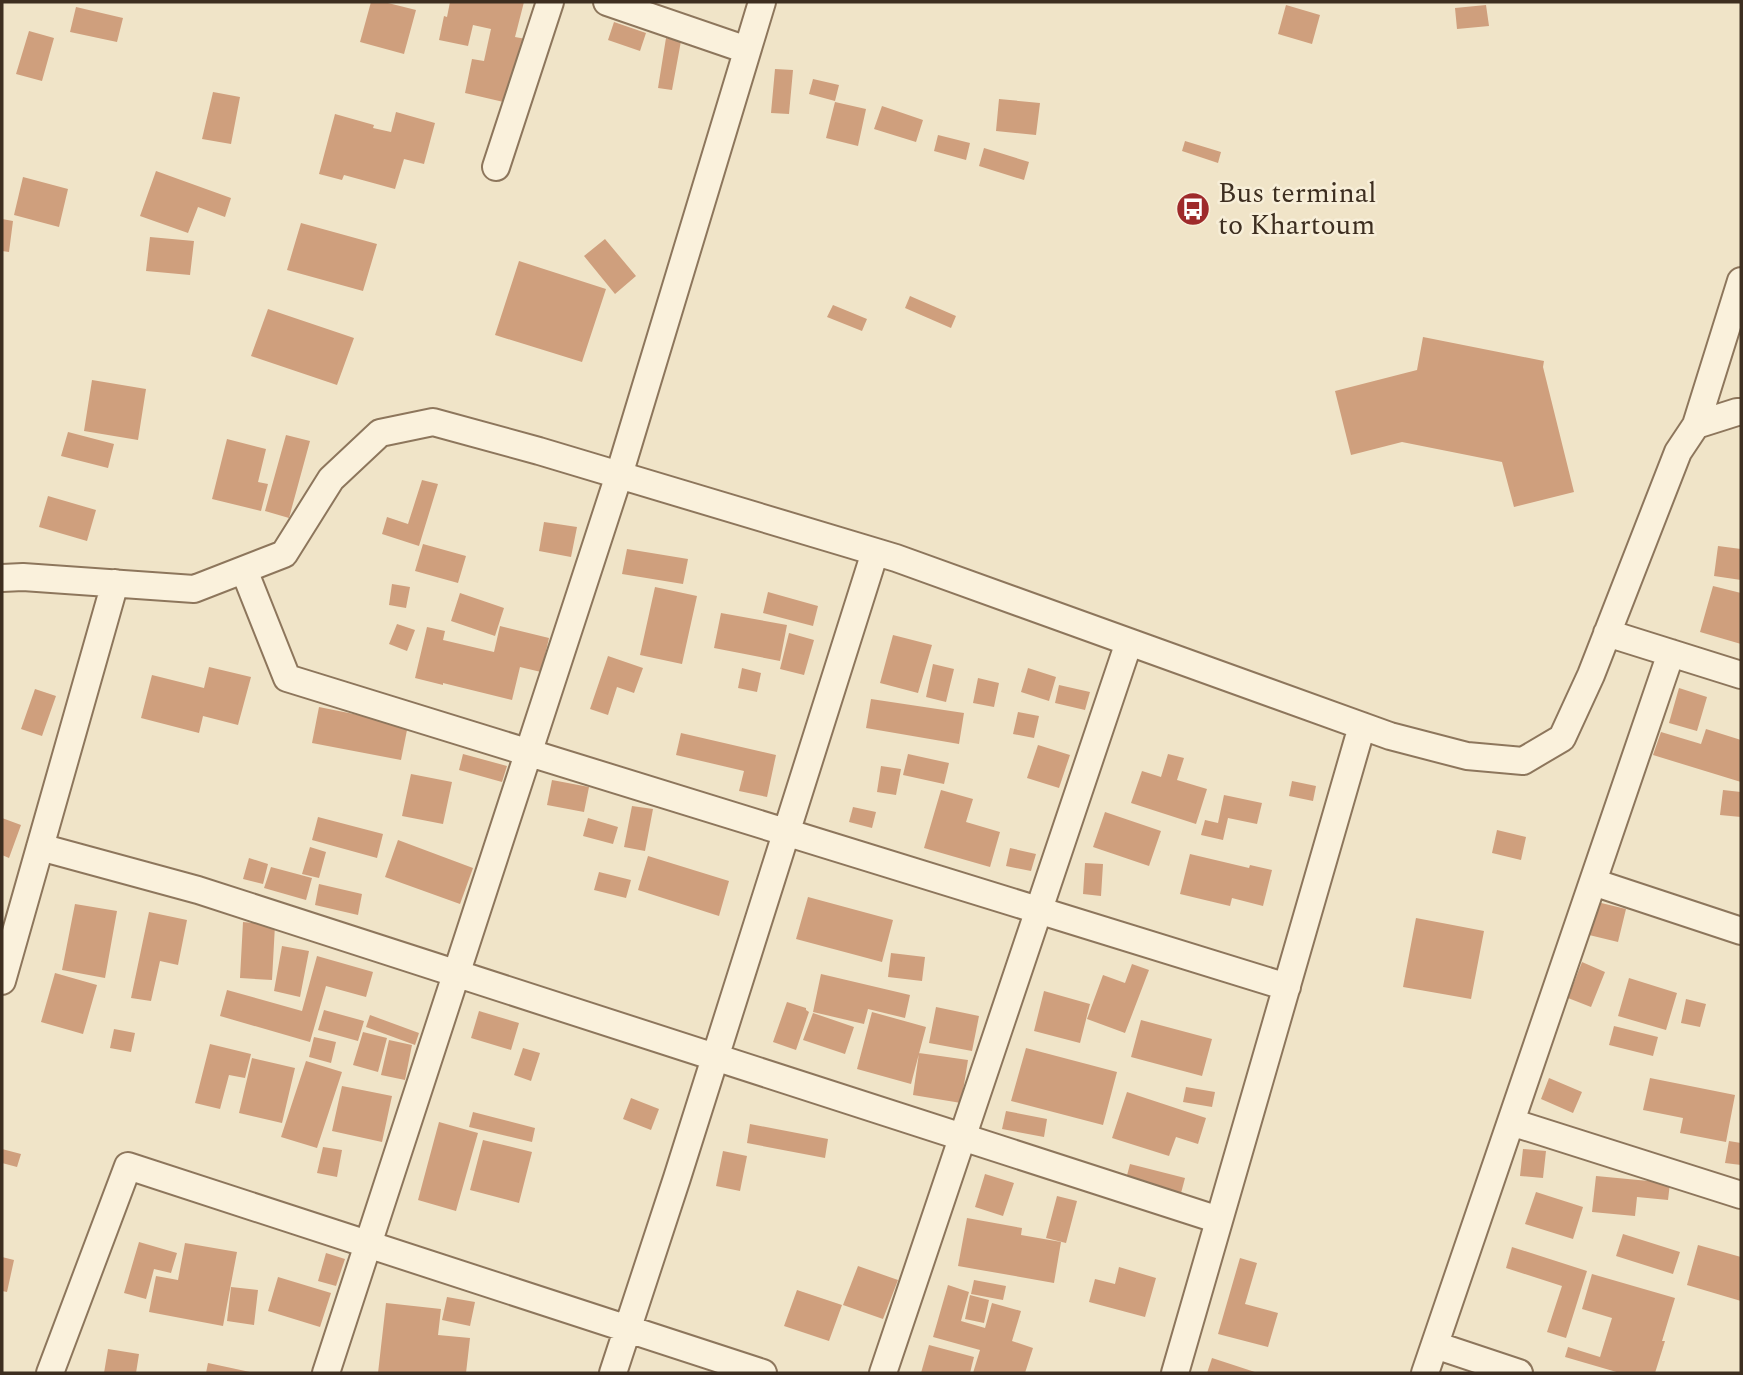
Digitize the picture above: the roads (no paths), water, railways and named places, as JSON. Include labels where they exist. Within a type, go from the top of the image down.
[{"type":"street","points":[[496,167],[550,2]]},
{"type":"street","points":[[607,2],[747,50]]},
{"type":"street","points":[[326,1373],[619,475],[762,2]]},
{"type":"street","points":[[2,578],[23,577],[194,589],[284,554],[331,479],[380,433],[433,422],[875,552],[1390,736],[1466,756],[1523,761],[1562,738],[1591,675],[1678,452],[1696,425],[1741,281]]},
{"type":"street","points":[[1696,425],[1741,412]]},
{"type":"street","points":[[613,1373],[875,552]]},
{"type":"street","points":[[244,570],[287,678],[1287,987]]},
{"type":"street","points":[[2,981],[115,583]]},
{"type":"street","points":[[1607,633],[1741,675]]},
{"type":"street","points":[[883,1373],[1129,642]]},
{"type":"street","points":[[1425,1373],[1671,653]]},
{"type":"street","points":[[1175,1373],[1362,726]]},
{"type":"street","points":[[40,847],[198,890],[1219,1220]]},
{"type":"street","points":[[1593,882],[1741,931]]},
{"type":"street","points":[[1511,1122],[1741,1195]]},
{"type":"street","points":[[50,1373],[128,1166],[763,1373]]},
{"type":"street","points":[[1435,1345],[1519,1373]]},
{"type":"place","name":"Bus terminal to Khartoum","points":[[1193,209]]}]
